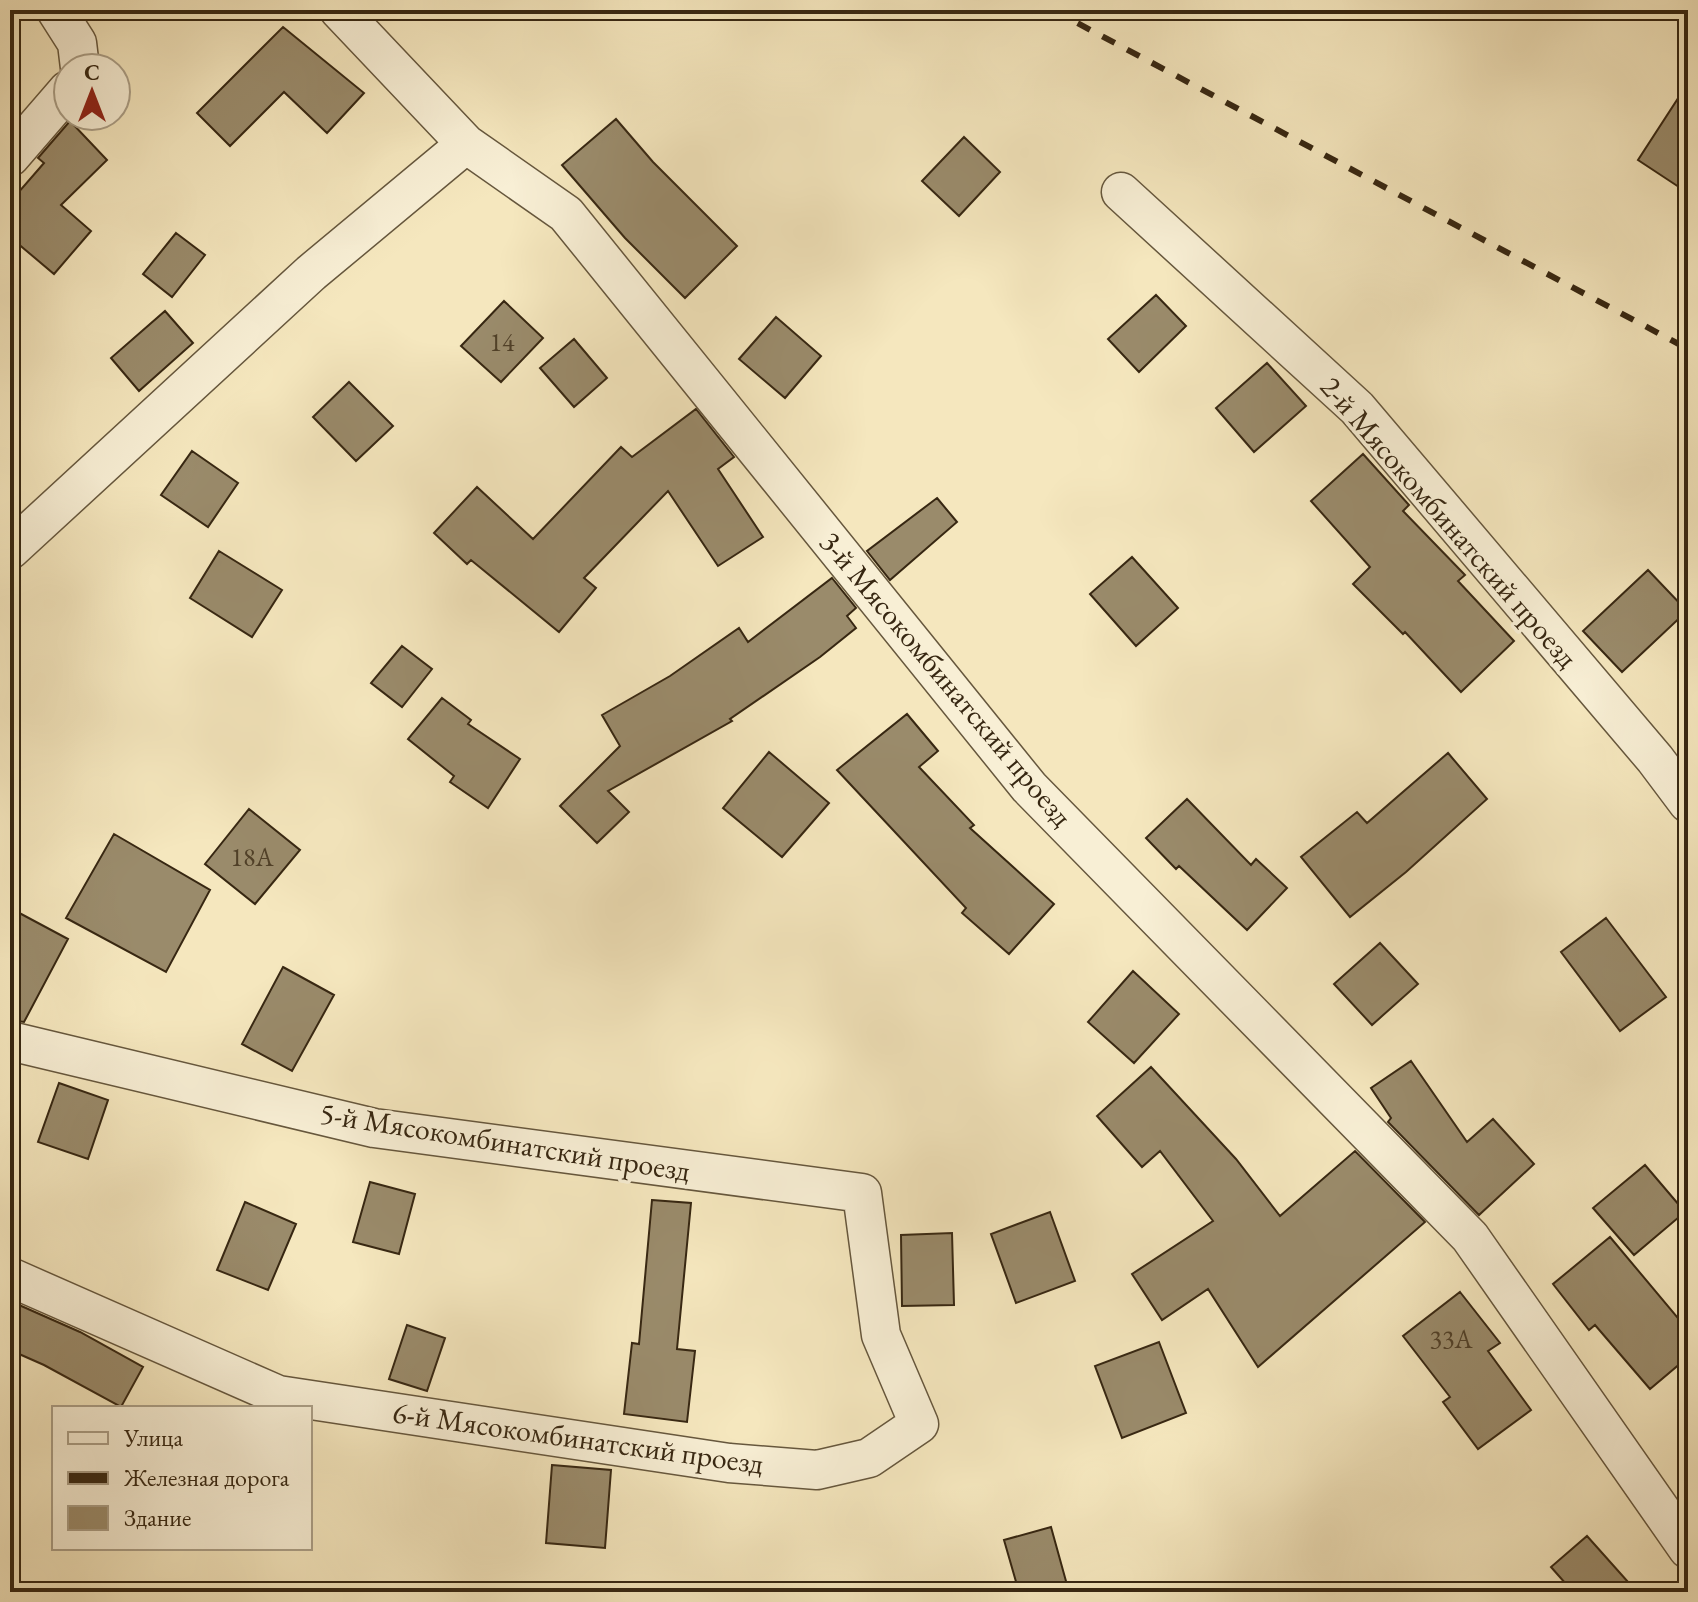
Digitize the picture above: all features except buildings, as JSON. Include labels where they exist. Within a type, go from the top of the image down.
[{"type":"street","points":[[56,10],[77,43],[78,52]]},
{"type":"street","name":"3-й Мясокомбинатский проезд","points":[[339,10],[466,144],[566,214],[1029,787],[1470,1237],[1688,1549]]},
{"type":"street","points":[[10,157],[52,108]]},
{"type":"street","points":[[10,550],[311,273],[466,144]]},
{"type":"street","name":"2-й Мясокомбинатский проезд","points":[[1121,192],[1357,408],[1655,759],[1688,803]]},
{"type":"street","name":"5-й Мясокомбинатский проезд","points":[[10,1041],[374,1128],[862,1193]]},
{"type":"street","name":"6-й Мясокомбинатский проезд","points":[[10,1277],[278,1395],[729,1463],[817,1470],[869,1458],[919,1424],[881,1335],[862,1193]]},
{"type":"railway","points":[[1053,10],[1688,349]]}]
